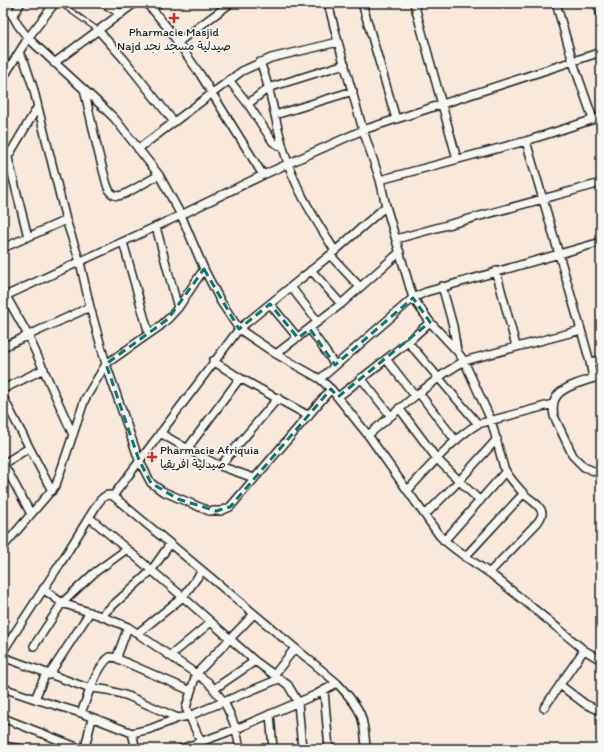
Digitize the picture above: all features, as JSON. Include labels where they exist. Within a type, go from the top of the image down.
[{"type":"street","points":[[6,3],[22,31],[28,38],[115,119],[160,175],[181,215],[204,269],[221,302],[239,328],[276,354],[320,379],[331,389],[368,435],[444,541],[489,573],[584,650],[601,660]]},
{"type":"street","points":[[13,16],[21,3]]},
{"type":"street","points":[[3,78],[28,38],[55,3]]},
{"type":"street","points":[[103,3],[121,14]]},
{"type":"street","points":[[54,63],[135,3]]},
{"type":"street","points":[[159,3],[149,6],[167,27],[200,74],[211,94],[263,175]]},
{"type":"street","points":[[177,43],[231,3]]},
{"type":"street","points":[[328,3],[363,130],[380,180],[386,206],[413,298],[430,322],[457,351],[464,362],[491,420],[506,471],[524,493],[539,507],[542,513],[541,518],[489,573]]},
{"type":"street","points":[[362,3],[396,119]]},
{"type":"street","points":[[414,3],[457,159]]},
{"type":"street","points":[[556,3],[573,62],[593,119]]},
{"type":"street","points":[[597,3],[601,15]]},
{"type":"street","points":[[3,9],[13,16]]},
{"type":"street","points":[[98,30],[123,58],[174,122]]},
{"type":"street","points":[[138,149],[242,71],[260,62],[338,42]]},
{"type":"street","points":[[73,436],[28,335],[5,296],[156,227],[263,175],[363,130],[601,52]]},
{"type":"street","points":[[19,53],[29,73],[66,220],[80,262],[90,307],[106,364],[140,460],[151,482],[162,491],[209,511],[226,510],[331,389]]},
{"type":"street","points":[[260,62],[288,164],[332,253],[360,287]]},
{"type":"street","points":[[248,104],[268,88],[344,64]]},
{"type":"street","points":[[229,80],[248,104],[273,142],[283,148]]},
{"type":"street","points":[[84,89],[98,150],[110,192],[118,196],[125,194],[160,175]]},
{"type":"street","points":[[275,115],[353,92]]},
{"type":"street","points":[[3,165],[38,108]]},
{"type":"street","points":[[380,180],[526,141],[601,117]]},
{"type":"street","points":[[526,141],[581,330],[593,378]]},
{"type":"street","points":[[8,158],[28,237]]},
{"type":"street","points":[[396,239],[601,182]]},
{"type":"street","points":[[113,496],[239,328],[332,253],[386,206]]},
{"type":"street","points":[[3,248],[66,220]]},
{"type":"street","points":[[156,227],[178,308]]},
{"type":"street","points":[[123,242],[149,334]]},
{"type":"street","points":[[320,379],[413,298],[442,286],[601,242]]},
{"type":"street","points":[[276,354],[340,304],[400,252]]},
{"type":"street","points":[[4,544],[52,491],[59,478],[88,392],[106,364],[159,327],[178,308],[204,269]]},
{"type":"street","points":[[311,270],[340,304]]},
{"type":"street","points":[[496,271],[516,346]]},
{"type":"street","points":[[291,286],[318,322]]},
{"type":"street","points":[[442,286],[453,326],[457,351]]},
{"type":"street","points":[[270,304],[298,338]]},
{"type":"street","points":[[3,347],[90,307]]},
{"type":"street","points":[[338,397],[408,342],[430,322]]},
{"type":"street","points":[[310,328],[335,365]]},
{"type":"street","points":[[368,435],[390,415],[438,378],[464,362],[516,346],[581,330]]},
{"type":"street","points":[[408,342],[478,424]]},
{"type":"street","points":[[386,359],[456,440]]},
{"type":"street","points":[[590,362],[601,360]]},
{"type":"street","points":[[213,361],[240,378],[309,416]]},
{"type":"street","points":[[3,389],[44,369]]},
{"type":"street","points":[[601,377],[593,378],[564,389],[556,397],[553,404],[554,416],[573,456],[584,468],[601,474]]},
{"type":"street","points":[[187,449],[240,378]]},
{"type":"street","points":[[361,378],[390,415]]},
{"type":"street","points":[[3,397],[52,491]]},
{"type":"street","points":[[220,466],[278,398]]},
{"type":"street","points":[[408,490],[456,440],[478,424],[553,404]]},
{"type":"street","points":[[399,408],[437,459],[480,501]]},
{"type":"street","points":[[160,433],[220,466],[254,478]]},
{"type":"street","points":[[425,515],[497,440]]},
{"type":"street","points":[[29,448],[3,463],[32,514]]},
{"type":"street","points":[[444,541],[506,471]]},
{"type":"street","points":[[465,557],[524,493]]},
{"type":"street","points":[[3,651],[101,499],[108,495],[113,496],[337,684],[360,711],[364,724],[366,749]]},
{"type":"street","points":[[89,517],[255,661],[277,677],[291,690],[298,702],[302,749]]},
{"type":"street","points":[[101,616],[151,571],[170,544]]},
{"type":"street","points":[[34,646],[62,603],[94,573],[127,549]]},
{"type":"street","points":[[138,633],[183,597],[202,571]]},
{"type":"street","points":[[43,589],[62,603],[128,627],[208,682],[224,702],[236,729],[240,749]]},
{"type":"street","points":[[35,699],[48,674],[90,612]]},
{"type":"street","points":[[202,745],[186,706],[196,674],[254,614]]},
{"type":"street","points":[[170,656],[211,622]]},
{"type":"street","points":[[118,658],[118,654],[128,627]]},
{"type":"street","points":[[3,688],[81,713],[132,733],[150,729],[178,718],[189,716],[224,702],[277,677],[295,648]]},
{"type":"street","points":[[544,708],[584,650]]},
{"type":"street","points":[[3,657],[91,688],[121,694],[178,718]]},
{"type":"street","points":[[81,713],[104,662],[110,657],[118,658],[191,691]]},
{"type":"street","points":[[214,689],[255,661]]},
{"type":"street","points":[[181,749],[202,745],[337,684]]},
{"type":"street","points":[[560,685],[585,704],[601,711]]},
{"type":"street","points":[[324,691],[329,749]]},
{"type":"street","points":[[270,714],[273,749]]},
{"type":"street","points":[[3,718],[83,748]]},
{"type":"street","points":[[83,748],[92,718]]},
{"type":"street","points":[[132,733],[136,749]]},
{"type":"street","points":[[3,746],[23,749]]},
{"type":"street","points":[[70,749],[83,748]]},
{"type":"lane","points":[[60,3],[98,30]]},
{"type":"highlighted area","points":[[204,269],[239,329],[270,304],[298,338],[310,329],[335,365],[413,298],[430,322],[338,397],[331,389],[230,507],[216,511],[178,499],[151,483],[139,460],[106,364],[168,319]]},
{"type":"place","name":"Pharmacie Masjid Najd صيدلية مسجد نجد","points":[[174,18]]},
{"type":"place","name":"Pharmacie Afriquia صيدلية افريقيا","points":[[152,457]]}]
